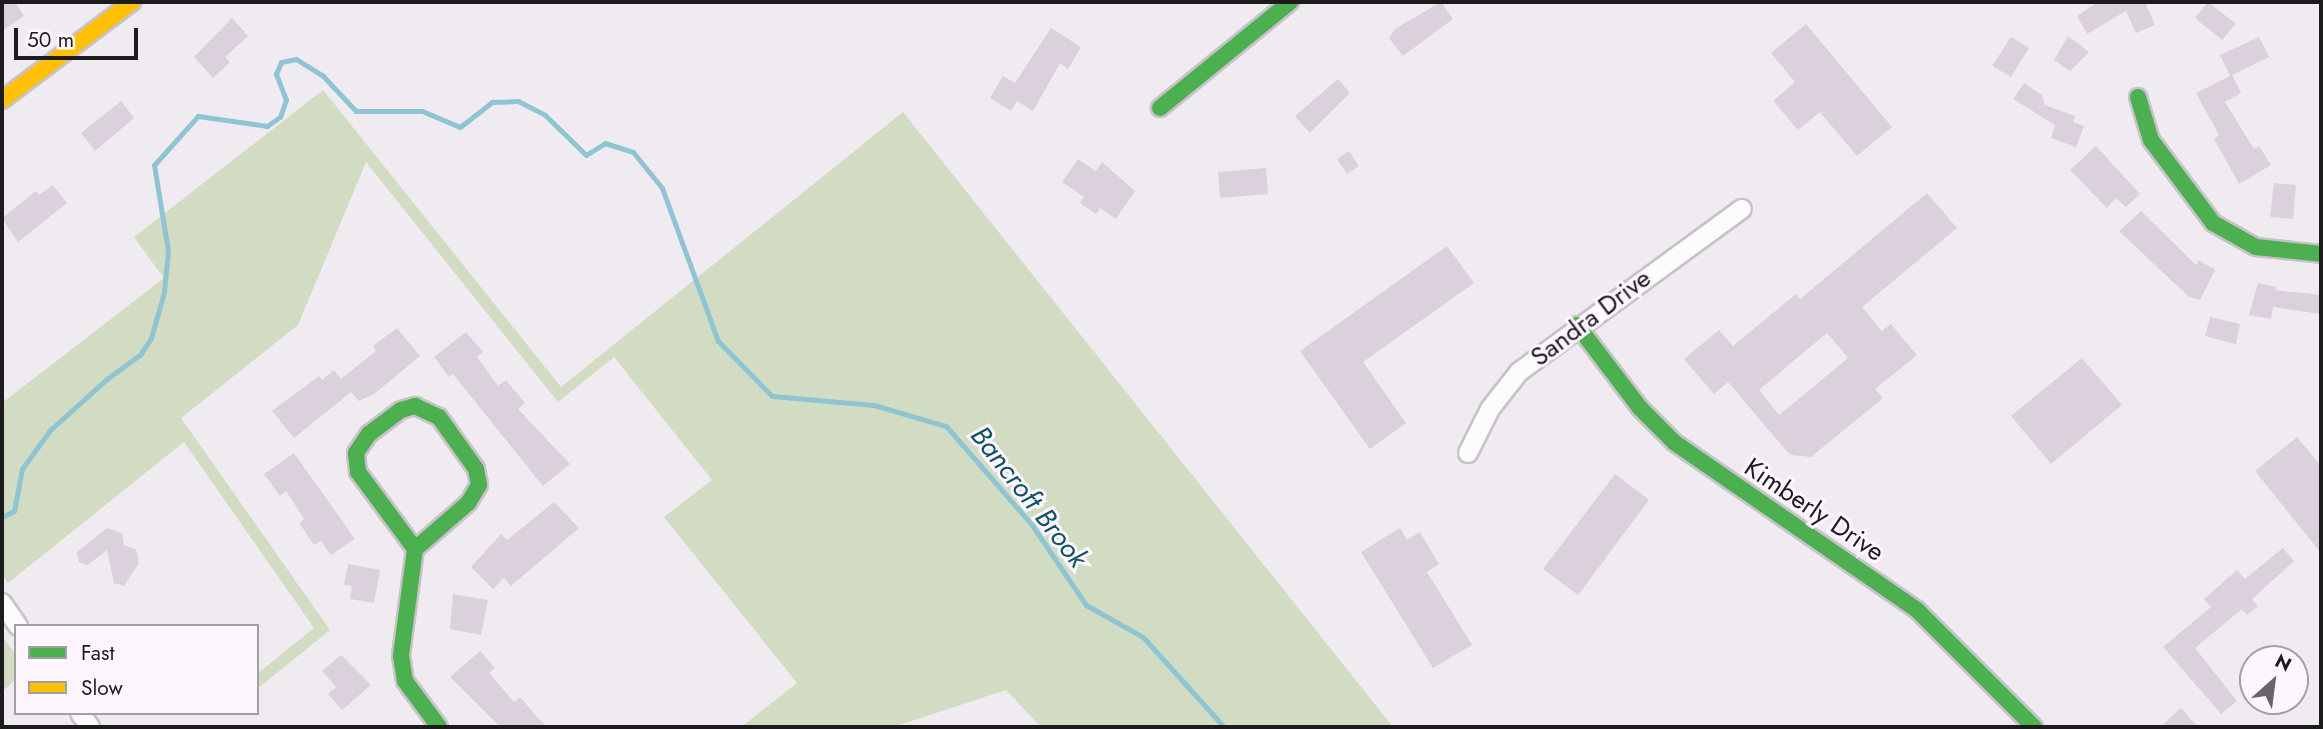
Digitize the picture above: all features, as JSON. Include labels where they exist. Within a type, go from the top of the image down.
[{"type":"street","points":[[2,100],[132,2]]},
{"type":"street","points":[[1160,108],[1290,2]]},
{"type":"street","points":[[2137,97],[2151,140],[2213,223],[2256,247],[2321,254]]},
{"type":"street","name":"Sandra Drive","points":[[1468,453],[1490,409],[1519,372],[1577,325],[1742,209]]},
{"type":"street","name":"Kimberly Drive","points":[[1577,325],[1640,408],[1675,443],[1917,610],[2034,727]]},
{"type":"street","points":[[415,549],[358,472],[356,453],[369,434],[401,410],[415,406],[439,417],[476,469],[479,485],[468,503],[415,549],[401,656],[405,681],[439,727]]},
{"type":"street","points":[[2,603],[17,624]]},
{"type":"green space","points":[[323,90],[561,387],[903,112],[1393,727],[1041,727],[1006,690],[893,727],[741,727],[797,683],[664,517],[712,480],[614,357],[558,402],[366,162],[298,325],[181,418],[330,630],[259,687],[259,672],[314,628],[184,442],[8,583],[2,574],[2,403],[164,278],[134,237]]},
{"type":"green space","points":[[2,636],[14,652],[14,681],[2,692]]},
{"type":"building","points":[[2,2],[15,2],[24,16],[2,31]]},
{"type":"building","points":[[1441,2],[1453,19],[1403,56],[1389,38],[1395,29]]},
{"type":"building","points":[[2098,2],[2145,2],[2155,25],[2136,33],[2126,11],[2087,34],[2077,16]]},
{"type":"building","points":[[2208,2],[2236,24],[2222,40],[2195,18]]},
{"type":"building","points":[[232,18],[248,36],[225,57],[230,62],[213,78],[194,57]]},
{"type":"building","points":[[1806,24],[1892,127],[1857,156],[1820,112],[1798,130],[1773,101],[1795,82],[1771,53]]},
{"type":"building","points":[[1051,28],[1081,47],[1068,69],[1060,63],[1033,111],[1017,101],[1011,111],[990,98],[1003,76],[1015,83]]},
{"type":"building","points":[[2068,36],[2089,52],[2070,71],[2054,60]]},
{"type":"building","points":[[2011,37],[2029,48],[2011,77],[1992,66]]},
{"type":"building","points":[[2259,37],[2269,57],[2232,75],[2241,93],[2225,102],[2254,149],[2259,146],[2271,165],[2239,184],[2214,139],[2219,135],[2196,93],[2230,76],[2220,55]]},
{"type":"building","points":[[1338,79],[1350,93],[1310,133],[1295,116]]},
{"type":"building","points":[[2024,83],[2042,95],[2045,105],[2075,116],[2073,122],[2084,126],[2076,147],[2051,138],[2055,125],[2013,99]]},
{"type":"building","points":[[121,101],[134,118],[95,151],[81,133]]},
{"type":"building","points":[[2096,146],[2140,194],[2126,207],[2116,198],[2107,208],[2070,170]]},
{"type":"building","points":[[1349,151],[1359,166],[1347,174],[1337,159]]},
{"type":"building","points":[[1078,159],[1096,171],[1102,162],[1135,191],[1116,219],[1100,208],[1096,214],[1080,203],[1084,197],[1062,182]]},
{"type":"building","points":[[1266,168],[1268,194],[1220,198],[1218,172]]},
{"type":"building","points":[[2274,183],[2296,185],[2293,219],[2270,217]]},
{"type":"building","points":[[53,185],[67,203],[18,242],[2,218],[36,191],[39,195]]},
{"type":"building","points":[[1927,193],[1957,228],[1862,307],[1882,331],[1891,324],[1917,355],[1875,389],[1883,398],[1811,457],[1790,455],[1728,382],[1714,394],[1684,359],[1719,330],[1733,346],[1796,294],[1800,299]],"holes":[[[1827,333],[1848,358],[1779,415],[1759,390]]]},
{"type":"building","points":[[2141,211],[2196,265],[2199,260],[2215,270],[2200,300],[2189,297],[2119,231]]},
{"type":"building","points":[[1447,246],[1474,283],[1363,362],[1406,423],[1370,449],[1300,351]]},
{"type":"building","points":[[2258,283],[2276,287],[2275,290],[2321,295],[2320,314],[2273,307],[2271,319],[2249,315]]},
{"type":"building","points":[[2210,317],[2240,324],[2236,344],[2205,336]]},
{"type":"building","points":[[397,328],[420,356],[374,394],[359,401],[351,392],[294,438],[272,411],[319,376],[322,380],[334,370],[341,379],[376,351],[373,346]]},
{"type":"building","points":[[466,332],[483,352],[477,357],[498,386],[506,380],[525,403],[518,409],[570,464],[543,486],[453,374],[449,377],[434,357]]},
{"type":"building","points":[[2082,358],[2122,405],[2051,464],[2011,416]]},
{"type":"building","points":[[2297,437],[2321,466],[2321,553],[2255,471]]},
{"type":"building","points":[[294,453],[355,539],[331,555],[321,541],[314,545],[299,523],[304,519],[286,491],[280,496],[264,474]]},
{"type":"building","points":[[1615,474],[1649,500],[1578,595],[1543,569]]},
{"type":"building","points":[[554,502],[579,528],[511,586],[504,578],[493,589],[471,567],[501,534],[507,540]]},
{"type":"building","points":[[107,528],[122,533],[124,545],[136,549],[139,563],[124,586],[114,583],[107,550],[88,565],[79,562],[77,552]]},
{"type":"building","points":[[1400,528],[1407,540],[1420,532],[1439,564],[1427,572],[1472,645],[1433,668],[1361,552]]},
{"type":"building","points":[[2283,548],[2294,561],[2252,599],[2258,606],[2247,615],[2242,609],[2195,648],[2237,701],[2221,714],[2163,647],[2211,607],[2204,599],[2237,570],[2245,579]]},
{"type":"building","points":[[348,564],[380,570],[374,603],[350,599],[352,586],[344,585]]},
{"type":"building","points":[[453,594],[488,600],[481,635],[450,629]]},
{"type":"building","points":[[480,651],[495,668],[489,673],[514,702],[520,697],[546,727],[500,727],[450,677]]},
{"type":"building","points":[[341,655],[371,685],[342,710],[328,694],[336,687],[322,671]]},
{"type":"building","points":[[2181,708],[2198,727],[2160,727]]},
{"type":"waterway","name":"Bancroft Brook","points":[[2,517],[14,511],[22,469],[50,430],[108,378],[140,355],[151,338],[164,292],[168,251],[154,165],[198,116],[267,126],[280,117],[286,100],[276,74],[281,62],[296,59],[323,76],[356,111],[422,111],[460,127],[492,102],[518,101],[545,115],[586,155],[605,143],[633,152],[662,188],[718,341],[772,396],[874,405],[946,426],[1032,525],[1086,605],[1143,637],[1224,727]]},
{"type":"traffic: fast","points":[[1160,108],[1290,2]]},
{"type":"traffic: fast","points":[[2138,97],[2151,140],[2213,223],[2256,247],[2321,254]]},
{"type":"traffic: fast","points":[[1577,325],[1640,408],[1675,443],[1917,610],[2034,727]]},
{"type":"traffic: fast","points":[[415,549],[358,472],[356,453],[369,434],[401,410],[415,406],[439,417],[476,469],[479,485],[468,503],[415,549],[401,656],[405,681],[439,727]]},
{"type":"traffic: slow","points":[[2,100],[132,2]]}]
